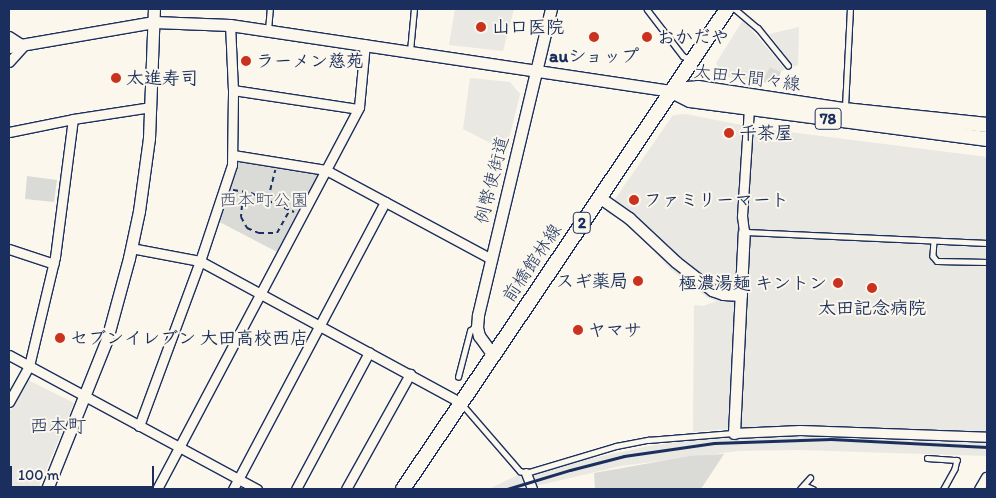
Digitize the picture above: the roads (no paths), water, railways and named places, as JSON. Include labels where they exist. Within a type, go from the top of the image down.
[{"type":"main road","name":"前橋館林線","points":[[403,489],[727,9]]},
{"type":"main road","name":"太田大間々線","points":[[672,90],[698,88],[844,110],[987,125]]},
{"type":"main road","name":"太田大間々線","points":[[672,90],[690,100],[987,139]]},
{"type":"street","points":[[47,489],[107,339],[131,248],[144,176],[151,107],[154,9]]},
{"type":"street","name":"例幣使街道","points":[[477,324],[551,9]]},
{"type":"street","points":[[9,47],[154,22],[230,25],[672,90]]},
{"type":"street","points":[[139,426],[200,261],[232,165],[233,90],[230,25]]},
{"type":"street","points":[[9,36],[24,44]]},
{"type":"street","points":[[9,62],[24,44]]},
{"type":"street","points":[[157,489],[358,109],[362,89],[366,44]]},
{"type":"street","points":[[233,90],[358,109]]},
{"type":"street","points":[[9,132],[73,119],[151,107]]},
{"type":"street","points":[[749,108],[742,216],[744,232],[734,433],[800,430],[987,437]]},
{"type":"street","points":[[9,402],[29,366],[54,264],[73,119]]},
{"type":"street","points":[[233,155],[326,170],[491,259]]},
{"type":"street","points":[[599,198],[629,218],[676,262],[712,290],[722,294],[741,295]]},
{"type":"street","points":[[233,489],[385,202]]},
{"type":"street","points":[[131,248],[200,261],[461,403]]},
{"type":"street","points":[[9,249],[54,264]]},
{"type":"street","points":[[477,324],[482,340],[493,355]]},
{"type":"street","points":[[296,489],[369,352]]},
{"type":"street","points":[[9,355],[257,489]]},
{"type":"street","points":[[346,489],[410,374]]},
{"type":"street","points":[[526,473],[532,489]]},
{"type":"lane","points":[[268,30],[270,9]]},
{"type":"lane","points":[[410,50],[414,9]]},
{"type":"lane","points":[[647,9],[683,56],[693,60]]},
{"type":"lane","points":[[735,9],[758,28],[788,65]]},
{"type":"lane","points":[[844,110],[850,9]]},
{"type":"lane","points":[[744,232],[987,243]]},
{"type":"lane","points":[[934,241],[933,256],[938,262],[987,262]]},
{"type":"lane","points":[[458,377],[470,331],[477,324]]},
{"type":"lane","points":[[461,403],[520,471],[526,473],[616,446],[664,438],[734,433]]},
{"type":"lane","points":[[927,458],[957,460],[956,469],[944,489]]},
{"type":"lane","points":[[800,489],[810,478]]},
{"type":"lane","points":[[804,484],[813,489]]},
{"type":"railway","points":[[507,489],[624,456],[714,443],[831,439],[987,447]]},
{"type":"place","name":"山口医院","points":[[481,27]]},
{"type":"place","name":"auショップ","points":[[594,37]]},
{"type":"place","name":"おかだや","points":[[647,37]]},
{"type":"place","name":"ラーメン慈苑","points":[[246,61]]},
{"type":"place","name":"太進寿司","points":[[116,78]]},
{"type":"place","name":"千茶屋","points":[[729,133]]},
{"type":"place","name":"ファミリーマート","points":[[634,200]]},
{"type":"place","name":"スギ薬局","points":[[638,281]]},
{"type":"place","name":"極濃湯麺 キントン","points":[[838,283]]},
{"type":"place","name":"太田記念病院","points":[[872,288]]},
{"type":"place","name":"ヤマサ","points":[[578,330]]},
{"type":"place","name":"セブンイレブン 大田高校西店","points":[[60,338]]},
{"type":"district","name":"西本町","points":[[58,426]]},
{"type":"park label","name":"西本町公園","points":[[264,200]]}]
